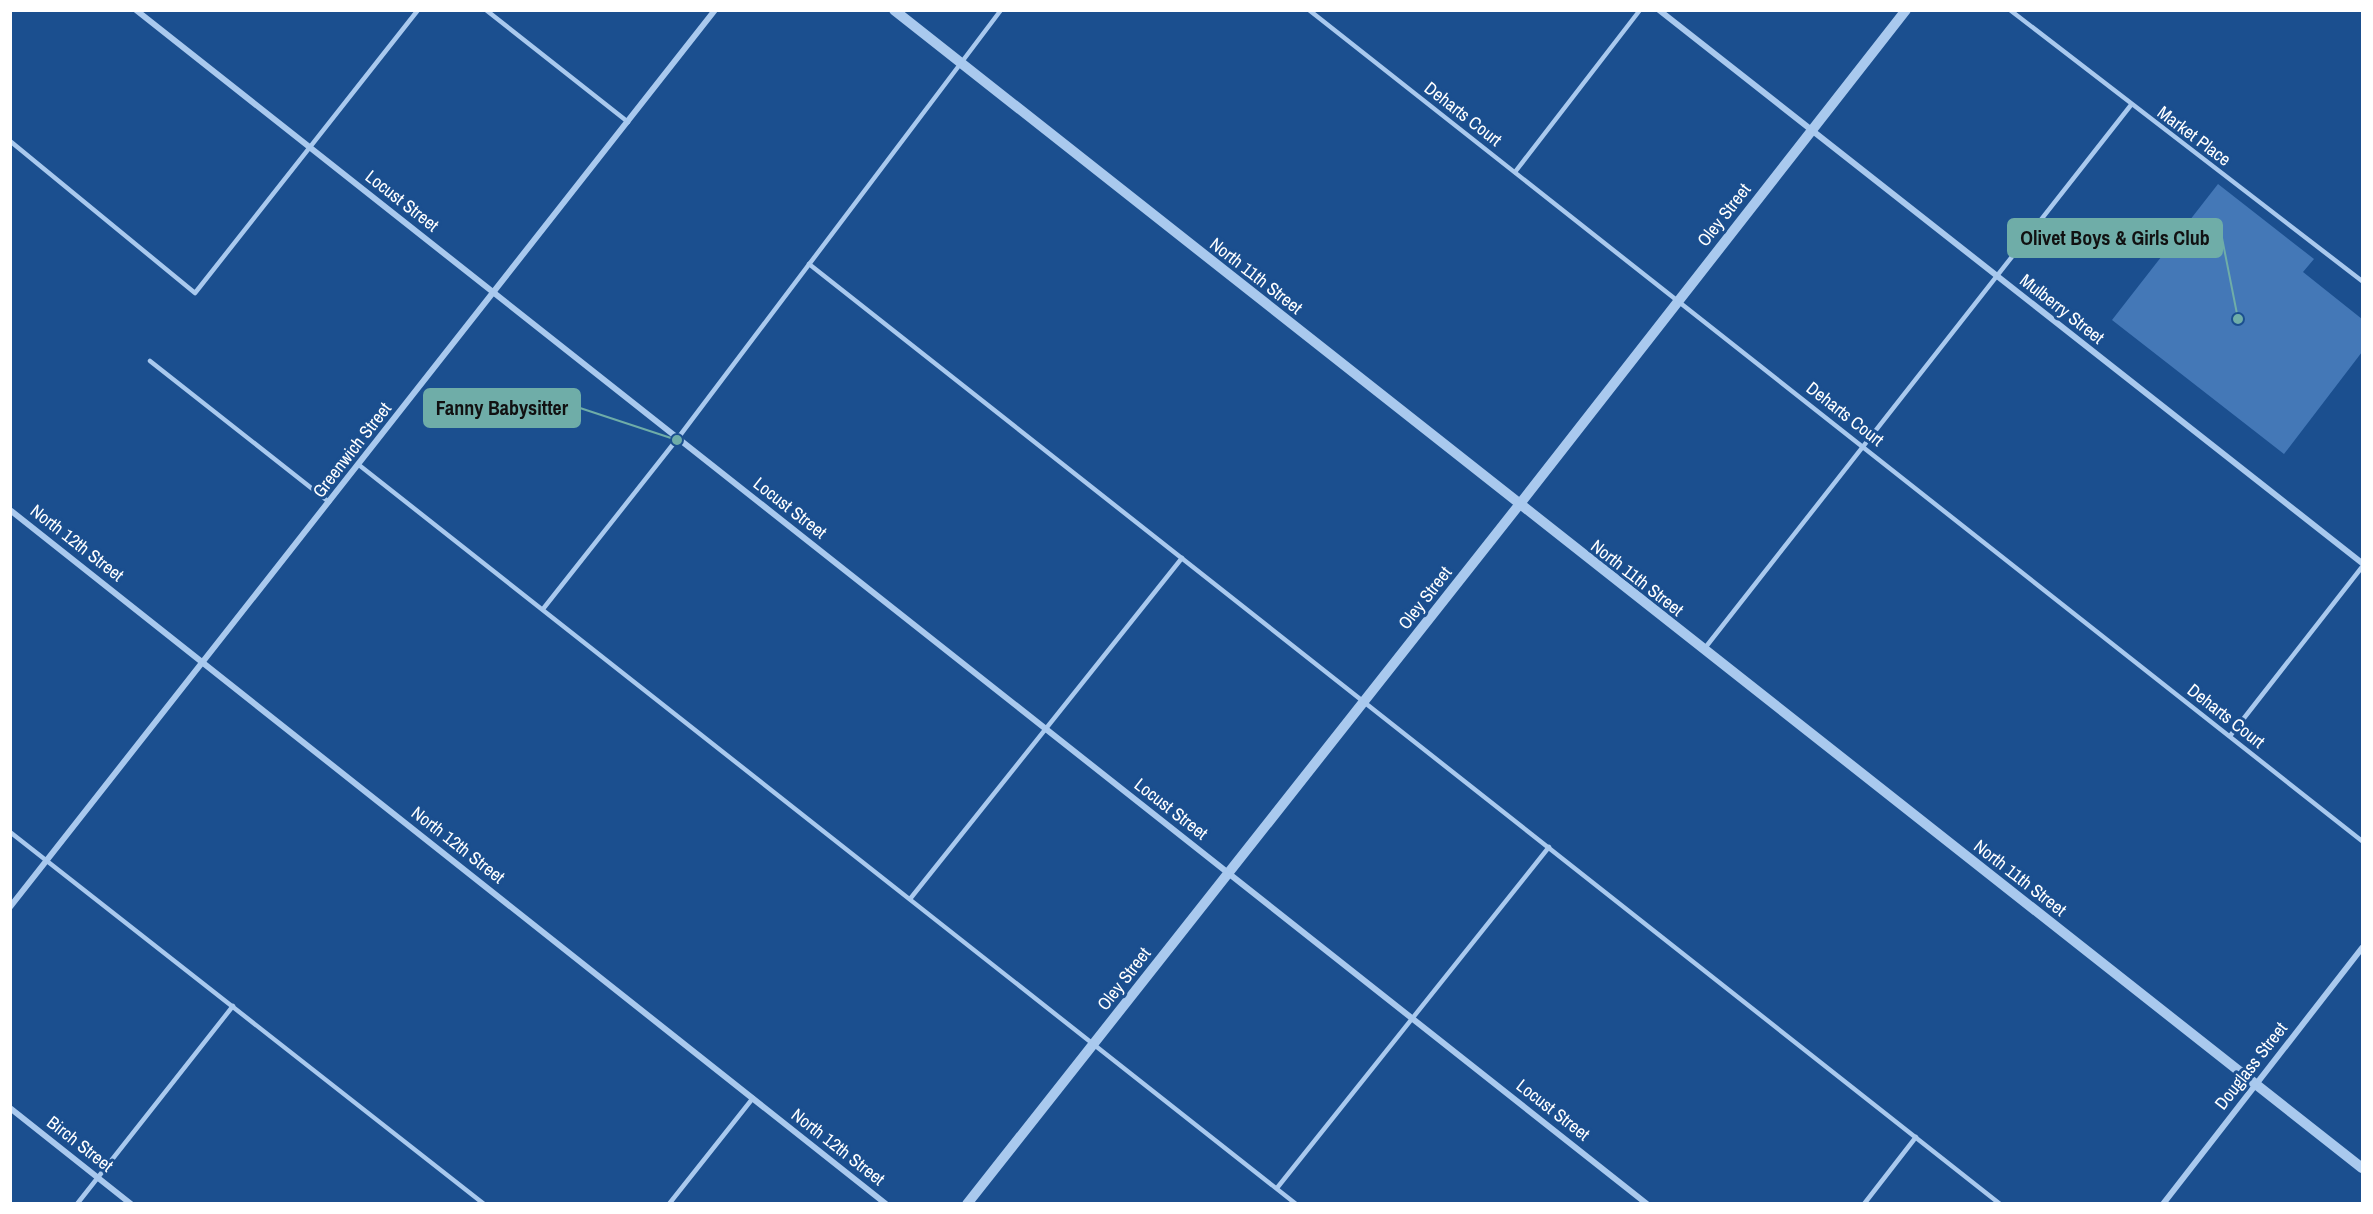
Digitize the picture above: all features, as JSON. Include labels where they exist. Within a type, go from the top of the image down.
[{"type":"street","name":"Locust Street","points":[[136,10],[1647,1203]]},
{"type":"street","name":"Greenwich Street","points":[[10,907],[495,293],[715,10]]},
{"type":"street","name":"North 11th Street","points":[[894,10],[2362,1168]]},
{"type":"street","name":"Mulberry Street","points":[[1659,10],[2362,565]]},
{"type":"street","name":"Oley Street","points":[[967,1203],[1519,505],[1906,10]]},
{"type":"street","name":"North 12th Street","points":[[10,510],[886,1203]]},
{"type":"street","name":"Douglass Street","points":[[2163,1203],[2362,948]]},
{"type":"street","name":"Birch Street","points":[[10,1108],[131,1203]]},
{"type":"lane","points":[[10,141],[195,292],[418,10]]},
{"type":"lane","points":[[486,10],[628,122]]},
{"type":"lane","points":[[543,609],[678,438],[1001,10]]},
{"type":"lane","name":"Deharts Court","points":[[1309,10],[2362,841]]},
{"type":"lane","points":[[1515,172],[1640,10]]},
{"type":"lane","name":"Market Place","points":[[2010,10],[2362,280]]},
{"type":"lane","points":[[1703,650],[2131,105]]},
{"type":"lane","points":[[809,264],[2000,1203]]},
{"type":"lane","points":[[150,361],[330,502]]},
{"type":"lane","points":[[359,465],[1296,1203]]},
{"type":"lane","points":[[910,899],[1182,558]]},
{"type":"lane","points":[[2230,736],[2362,565]]},
{"type":"lane","points":[[10,832],[484,1203]]},
{"type":"lane","points":[[1277,1188],[1549,847]]},
{"type":"lane","points":[[77,1203],[233,1006]]},
{"type":"lane","points":[[669,1203],[753,1098]]},
{"type":"lane","points":[[1864,1203],[1916,1137]]},
{"type":"building","points":[[2218,184],[2314,259],[2303,272],[2362,319],[2362,352],[2284,454],[2112,320]]},
{"type":"place","name":"Olivet Boys & Girls Club","points":[[2238,319]]},
{"type":"place","name":"Fanny Babysitter","points":[[677,440]]}]
